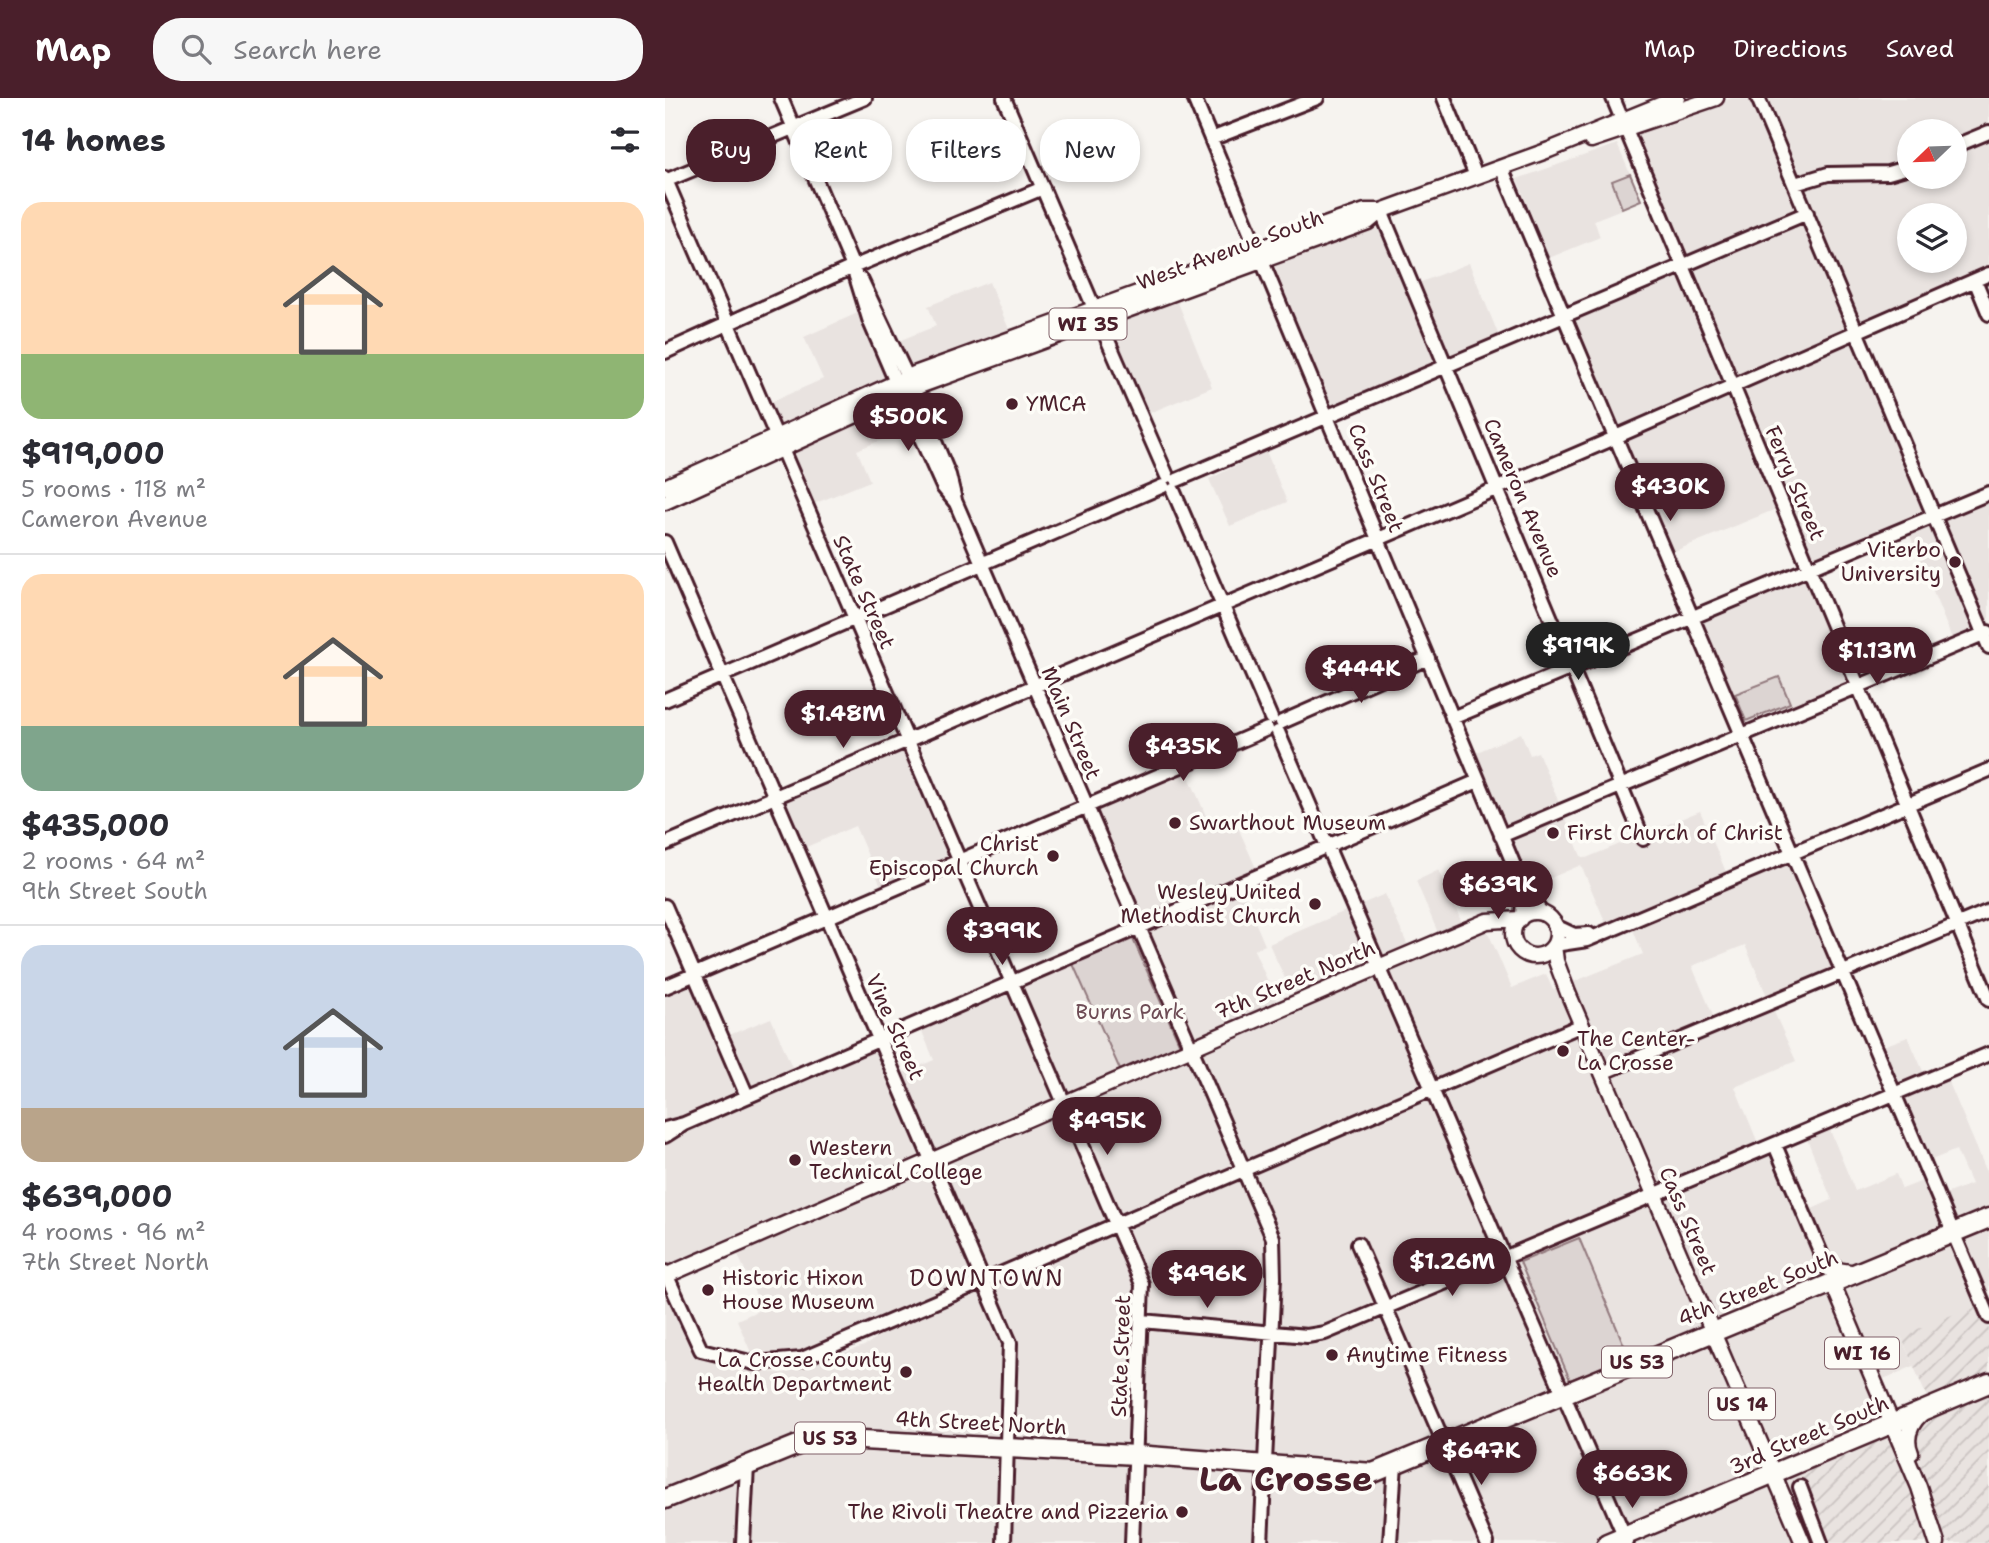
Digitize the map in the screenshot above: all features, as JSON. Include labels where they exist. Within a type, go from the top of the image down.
[{"type":"highway","name":"4th Street South","points":[[1265,1465],[1373,1473],[1989,1218]]},
{"type":"highway","points":[[1825,1264],[1837,1272],[1850,1274]]},
{"type":"highway","name":"3rd Street South","points":[[1607,1543],[1626,1539],[1777,1483],[1891,1424],[1989,1383]]},
{"type":"highway","name":"4th Street North","points":[[665,1499],[810,1440],[826,1437],[1265,1465]]},
{"type":"main road","name":"West Avenue South","points":[[1623,124],[1677,98]]},
{"type":"main road","name":"West Avenue South","points":[[904,385],[1260,256],[1368,222],[1381,211],[1549,150],[1623,124],[1716,98]]},
{"type":"main road","name":"WI 35","points":[[665,502],[778,443],[904,385]]},
{"type":"main road","name":"WI 35","points":[[665,487],[778,443]]},
{"type":"main road","points":[[1481,926],[1503,929],[1513,938],[1519,950],[1535,956],[1546,953],[1554,945],[1555,926],[1542,914],[1531,913],[1521,918],[1513,938]]},
{"type":"main road","name":"7th Street North","points":[[665,1274],[1378,967],[1493,920],[1521,918]]},
{"type":"main road","name":"Cass Street","points":[[1554,945],[1556,961],[1581,1026],[1803,1543]]},
{"type":"main road","name":"Cass Street","points":[[1535,956],[1568,993]]},
{"type":"main road","name":"WI 16","points":[[1832,1282],[1891,1424]]},
{"type":"main road","points":[[1925,1410],[1913,1423],[1907,1438],[1911,1462],[1937,1543]]},
{"type":"main road","points":[[1891,1424],[1936,1512],[1945,1543]]},
{"type":"street","points":[[781,98],[790,119]]},
{"type":"street","points":[[815,119],[865,98]]},
{"type":"street","points":[[1004,98],[1626,1539]]},
{"type":"street","name":"Cass Street","points":[[1194,98],[1501,836],[1518,875],[1542,914]]},
{"type":"street","points":[[1211,139],[1317,98]]},
{"type":"street","points":[[1444,98],[1476,176]]},
{"type":"street","name":"Ferry Street","points":[[1612,98],[1989,1000]]},
{"type":"street","points":[[1758,98],[1986,633],[1989,647]]},
{"type":"street","points":[[665,180],[790,130]]},
{"type":"street","points":[[1967,141],[1989,132]]},
{"type":"street","points":[[1501,167],[1740,736],[1989,1317]]},
{"type":"street","points":[[1795,184],[1828,174],[1888,173],[1897,170]]},
{"type":"street","name":"State Street","points":[[665,180],[1144,1290],[1132,1543]]},
{"type":"street","points":[[817,182],[853,267]]},
{"type":"street","points":[[665,352],[853,267],[1042,188]]},
{"type":"street","name":"Cameron Avenue","points":[[1381,211],[1643,839]]},
{"type":"street","points":[[665,700],[1327,414],[1807,213]]},
{"type":"street","name":"Main Street","points":[[853,267],[869,293],[904,385],[949,475],[956,503],[1274,1244],[1261,1543]]},
{"type":"street","points":[[665,844],[1496,486],[1615,438],[1989,274]]},
{"type":"street","points":[[1975,280],[1989,314]]},
{"type":"street","points":[[1452,718],[1809,566],[1989,493]]},
{"type":"street","name":"Vine Street","points":[[665,542],[984,1282],[1011,1351],[1004,1543]]},
{"type":"street","points":[[1501,836],[1986,633]]},
{"type":"street","points":[[665,987],[960,862],[1428,657]]},
{"type":"street","points":[[1554,945],[1580,942],[1600,934],[1989,770]]},
{"type":"street","points":[[665,1136],[684,1124],[747,1096],[1478,781]]},
{"type":"street","name":"Cass Street","points":[[1518,875],[1523,897],[1521,918]]},
{"type":"street","points":[[665,906],[747,1096]]},
{"type":"street","points":[[1602,1073],[1989,911]]},
{"type":"street","points":[[1555,926],[1573,934],[1600,934]]},
{"type":"street","points":[[665,1274],[701,1350],[754,1363],[793,1362],[1581,1026]]},
{"type":"street","points":[[1142,1321],[1318,1335],[1989,1054]]},
{"type":"street","points":[[665,1129],[684,1124]]},
{"type":"street","points":[[1775,1145],[1825,1264]]},
{"type":"street","points":[[1358,1244],[1487,1543]]},
{"type":"street","points":[[1390,1543],[1395,1464]]},
{"type":"street","points":[[743,1543],[747,1466]]},
{"type":"street","points":[[1800,1486],[1821,1543]]},
{"type":"shaded area","points":[[1731,98],[1989,98],[1989,268],[1848,329],[1924,512],[1818,558],[1811,556],[1808,551],[1788,504],[1670,553],[1572,319],[1691,271],[1634,133]]},
{"type":"shaded area","points":[[1617,144],[1642,201],[1594,220],[1600,237],[1549,258],[1517,179]]},
{"type":"shaded area","points":[[1372,225],[1380,231],[1406,288],[1469,263],[1499,336],[1333,405],[1327,398],[1275,267],[1281,261]]},
{"type":"shaded area","points":[[989,282],[1011,334],[890,378],[911,428],[857,450],[870,481],[806,507],[762,406],[823,379],[804,337],[871,307],[888,345],[936,326],[928,306]]},
{"type":"shaded area","points":[[1177,300],[1212,387],[1147,414],[1110,325]]},
{"type":"shaded area","points":[[1266,451],[1287,502],[1230,526],[1209,479]]},
{"type":"shaded area","name":"Viterbo University","points":[[1989,495],[1989,630],[1953,641],[1909,533],[1943,520],[1945,514]]},
{"type":"shaded area","points":[[1809,566],[1859,686],[1740,736],[1691,616]]},
{"type":"shaded area","points":[[1521,733],[1530,755],[1538,752],[1581,856],[1586,858],[1700,811],[1729,879],[1791,854],[1843,972],[1770,1003],[1796,1061],[1735,1087],[1758,1143],[1763,1149],[1775,1145],[1803,1213],[1832,1200],[1804,1132],[1827,1123],[1855,1191],[1896,1174],[1902,1189],[1930,1178],[1938,1197],[1971,1184],[1956,1150],[1924,1163],[1875,1049],[1908,1037],[1927,1080],[1945,1073],[1989,1177],[1989,1317],[1901,1337],[1914,1366],[1874,1383],[1891,1424],[1802,1543],[665,1543],[665,1292],[693,1356],[749,1371],[784,1373],[864,1346],[926,1307],[984,1282],[896,1076],[934,1060],[918,1022],[1138,928],[1086,807],[1184,765],[1210,825],[1233,816],[1259,875],[1239,884],[1265,945],[1254,950],[1280,1009],[1296,1002],[1269,944],[1385,894],[1411,953],[1441,940],[1416,881],[1439,870],[1468,937],[1487,930],[1512,988],[1546,974],[1553,990],[1643,954],[1631,925],[1610,933],[1581,865],[1534,885],[1528,871],[1518,875],[1468,756]],"holes":[[[1745,945],[1770,1003],[1717,1025],[1692,966]]]},
{"type":"shaded area","points":[[902,750],[949,857],[882,888],[855,826],[804,848],[785,803],[790,797]]},
{"type":"shaded area","name":"Western Technical College","points":[[692,985],[717,1040],[771,1018],[798,1081],[873,1049],[879,1051],[972,1272],[971,1277],[834,1340],[798,1353],[760,1356],[752,1355],[737,1320],[762,1309],[731,1239],[665,1268],[665,995]]},
{"type":"shaded area","points":[[1983,1302],[1989,1317],[1989,1543],[1802,1543],[1774,1476],[1931,1407],[1901,1336]]},
{"type":"green space","points":[[1630,174],[1641,200],[1622,208],[1612,181]]},
{"type":"green space","points":[[1779,677],[1790,703],[1746,721],[1735,694]]},
{"type":"green space","name":"Burns Park","points":[[1132,937],[1180,1045],[1121,1072],[1073,964]]},
{"type":"green space","points":[[1579,1238],[1629,1357],[1570,1380],[1520,1262]]},
{"type":"place","name":"YMCA","points":[[1012,404]]},
{"type":"place","name":"Viterbo University","points":[[1955,562]]},
{"type":"place","name":"Swarthout Museum","points":[[1175,823]]},
{"type":"place","name":"First Church of Christ","points":[[1553,833]]},
{"type":"place","name":"Christ Episcopal Church","points":[[1053,856]]},
{"type":"place","name":"Wesley United Methodist Church","points":[[1315,904]]},
{"type":"place","name":"The Center- La Crosse","points":[[1563,1051]]},
{"type":"place","name":"Western Technical College","points":[[795,1160]]},
{"type":"place","name":"Historic Hixon House Museum","points":[[708,1290]]},
{"type":"place","name":"Anytime Fitness","points":[[1332,1355]]},
{"type":"place","name":"La Crosse County Health Department","points":[[906,1372]]},
{"type":"place","name":"The Rivoli Theatre and Pizzeria","points":[[1182,1512]]},
{"type":"district","name":"DOWNTOWN","points":[[987,1278]]},
{"type":"district","name":"La Crosse","points":[[1286,1478]]}]
